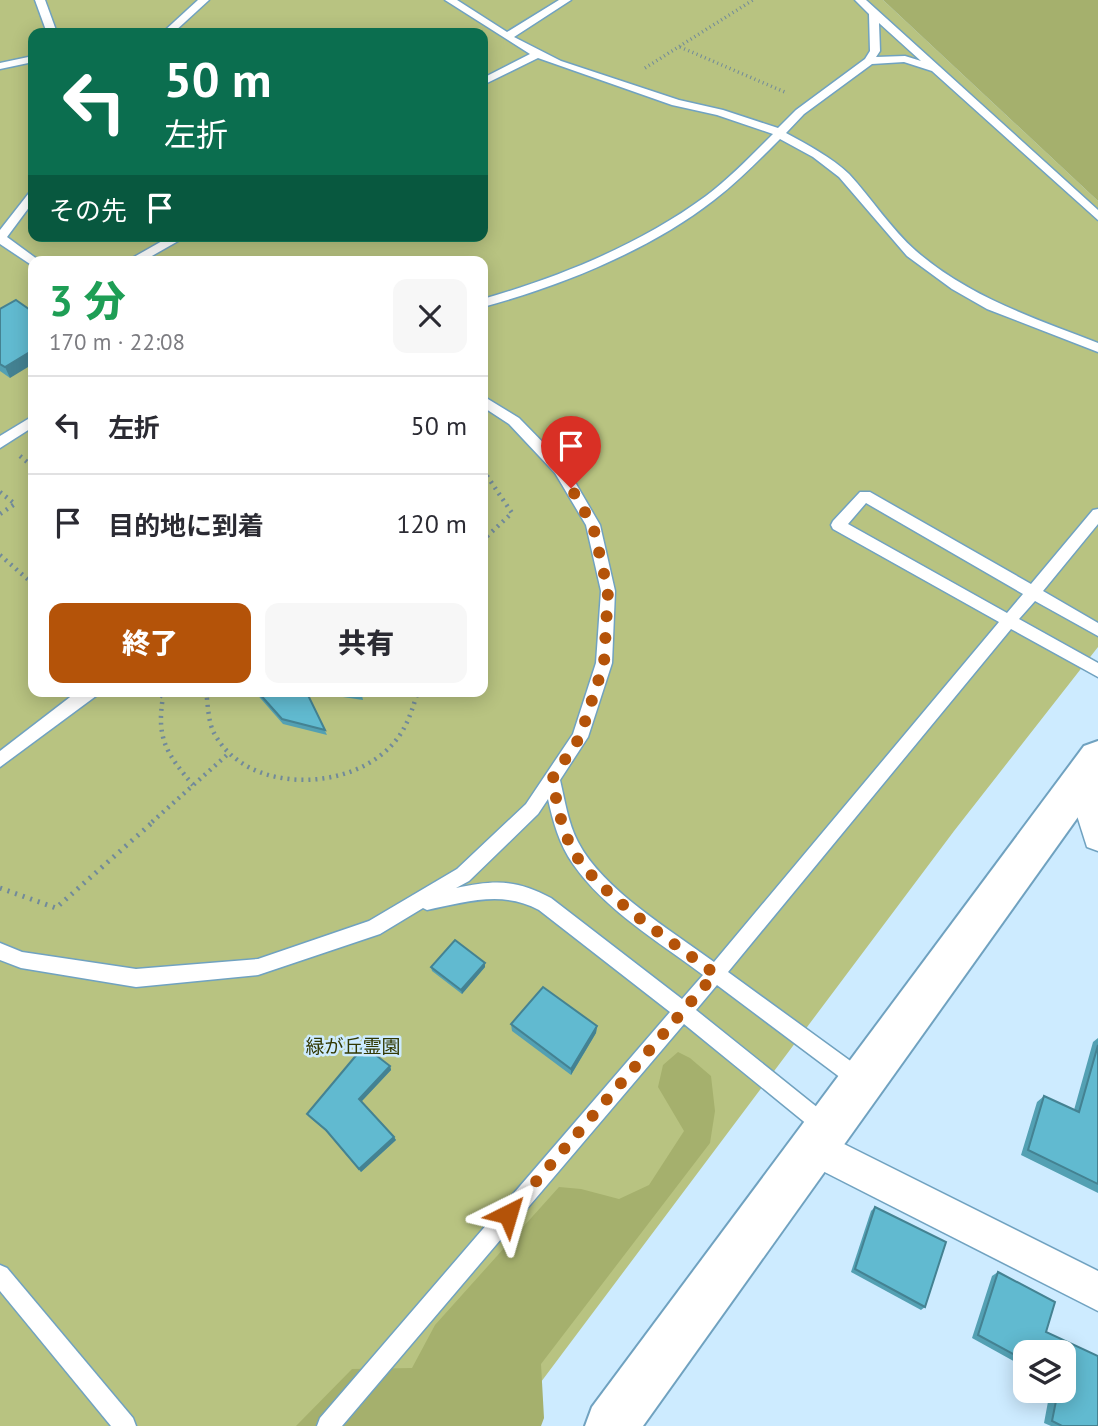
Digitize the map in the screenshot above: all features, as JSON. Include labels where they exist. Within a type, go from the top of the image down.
[{"type":"street","points":[[1090,769],[1098,837]]},
{"type":"street","points":[[611,1426],[1090,769]]},
{"type":"street","points":[[821,1138],[1098,1292]]},
{"type":"lane","points":[[40,0],[50,28]]},
{"type":"lane","points":[[173,28],[204,0]]},
{"type":"lane","points":[[450,0],[507,37],[557,63],[676,103],[719,111],[768,127],[817,155],[843,175],[911,253],[956,286],[991,306],[1098,348]]},
{"type":"lane","points":[[507,37],[566,0]]},
{"type":"lane","points":[[859,0],[1098,216]]},
{"type":"lane","points":[[488,302],[525,291],[606,258],[661,229],[709,199],[811,103],[869,61],[876,51],[874,13]]},
{"type":"lane","points":[[488,79],[538,54]]},
{"type":"lane","points":[[869,61],[905,59],[937,69]]},
{"type":"lane","points":[[0,66],[28,60]]},
{"type":"lane","points":[[28,202],[0,238],[28,258]]},
{"type":"lane","points":[[143,256],[169,242]]},
{"type":"lane","points":[[0,951],[21,960],[136,978],[258,967],[374,928],[463,875],[532,809],[580,737],[604,663],[608,591],[593,526],[560,469],[514,421],[488,404]]},
{"type":"lane","points":[[0,443],[28,424]]},
{"type":"lane","points":[[1098,630],[865,496],[838,525],[1008,623],[1098,671]]},
{"type":"lane","points":[[328,1426],[683,1012],[1098,514]]},
{"type":"lane","points":[[0,760],[82,697]]},
{"type":"lane","points":[[552,779],[565,833],[579,860],[638,915],[862,1082]]},
{"type":"lane","points":[[414,904],[486,890],[524,893],[564,916],[683,1012],[821,1138]]},
{"type":"lane","points":[[0,1275],[125,1426]]},
{"type":"path","points":[[621,84],[753,0]]},
{"type":"path","points":[[679,47],[811,103]]},
{"type":"path","points":[[488,477],[513,513],[488,536]]},
{"type":"path","points":[[0,492],[15,504],[0,514]]},
{"type":"path","points":[[0,555],[28,580]]},
{"type":"path","points":[[163,697],[158,723],[166,750],[193,785]]},
{"type":"path","points":[[206,697],[205,712],[214,739],[234,760],[265,777],[302,782],[340,776],[375,759],[401,735],[417,697]]},
{"type":"path","points":[[0,888],[55,908],[228,754]]},
{"type":"green space","name":"緑が丘霊園","points":[[0,0],[883,0],[1098,201],[1098,647],[954,831],[508,1426],[0,1426]]},
{"type":"green space","points":[[883,0],[1098,0],[1098,201]]},
{"type":"green space","points":[[678,1052],[690,1058],[711,1076],[715,1111],[710,1143],[541,1364],[544,1418],[541,1426],[296,1426],[352,1369],[412,1368],[435,1325],[559,1187],[581,1189],[619,1199],[649,1185],[684,1131],[658,1087],[663,1065]]},
{"type":"building","points":[[16,300],[28,308],[28,353],[5,367],[0,364],[0,309]]},
{"type":"building","points":[[262,697],[309,697],[325,730],[282,719]]},
{"type":"building","points":[[455,940],[485,963],[461,990],[431,967]]},
{"type":"building","points":[[543,987],[597,1026],[571,1069],[511,1024]]},
{"type":"building","points":[[1098,1045],[1098,1184],[1028,1150],[1044,1096],[1079,1112]]},
{"type":"building","points":[[364,1046],[390,1066],[359,1099],[394,1137],[359,1169],[326,1130],[307,1114]]},
{"type":"building","points":[[875,1207],[946,1242],[925,1307],[855,1269]]},
{"type":"building","points":[[998,1272],[1055,1302],[1046,1332],[1063,1340],[1013,1340],[1013,1354],[978,1335]]},
{"type":"building","points":[[1076,1346],[1098,1356],[1098,1426],[1062,1426],[1052,1421],[1056,1403],[1076,1403]]},
{"type":"route","points":[[508,1214],[715,974],[603,885],[579,860],[565,833],[552,779],[580,737],[604,663],[608,591],[593,526],[571,488]]}]
